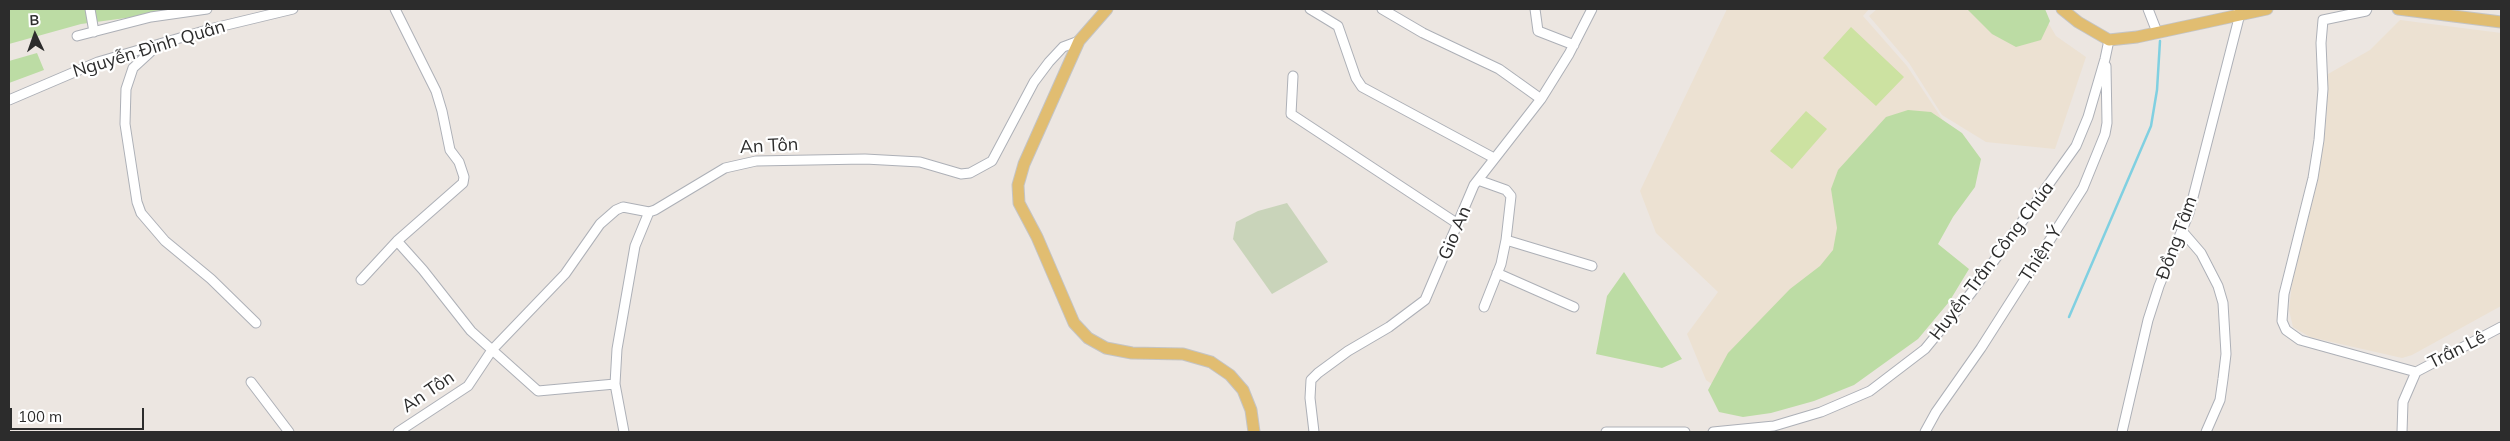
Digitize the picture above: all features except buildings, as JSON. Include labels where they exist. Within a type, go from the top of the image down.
[{"type":"main road","name":"An Tôn","points":[[1079,41],[1107,9]]},
{"type":"main road","points":[[2062,9],[2078,22],[2109,40],[2122,40],[2239,11],[2266,9]]},
{"type":"main road","points":[[2398,9],[2501,22]]},
{"type":"main road","points":[[1079,41],[1024,164],[1018,185],[1019,203],[1037,237],[1074,323],[1088,338],[1106,348],[1132,353],[1183,354],[1211,362],[1230,375],[1243,390],[1251,410],[1254,432]]},
{"type":"street","points":[[90,9],[94,32]]},
{"type":"street","points":[[77,36],[151,17],[207,9]]},
{"type":"street","name":"Nguyễn Đình Quân","points":[[9,100],[98,62],[214,28],[294,9]]},
{"type":"street","points":[[361,280],[397,241],[463,183],[464,177],[459,162],[450,150],[436,91],[395,9]]},
{"type":"street","points":[[1310,9],[1338,26],[1356,78],[1362,87],[1494,158]]},
{"type":"street","points":[[1382,9],[1423,33],[1499,69],[1541,99]]},
{"type":"street","points":[[1535,9],[1538,31],[1574,46]]},
{"type":"street","name":"Gio An","points":[[1314,432],[1310,398],[1312,380],[1318,373],[1348,351],[1390,327],[1425,300],[1478,180],[1541,99],[1574,46],[1592,9]]},
{"type":"street","points":[[2366,9],[2366,11],[2323,20],[2321,43],[2323,89],[2319,140],[2313,178],[2284,294],[2282,321],[2286,330],[2300,340],[2416,372]]},
{"type":"street","points":[[2148,10],[2157,32]]},
{"type":"street","name":"Đồng Tâm","points":[[2122,432],[2148,320],[2162,278],[2189,214],[2239,11]]},
{"type":"street","name":"Huyền Trân Công Chúa","points":[[1713,432],[1766,428],[1821,412],[1870,391],[1924,349],[1971,293],[2076,146],[2088,117],[2109,40]]},
{"type":"street","name":"An Tôn","points":[[398,432],[468,386],[492,350],[565,274],[609,215],[623,208],[649,212],[725,168],[735,164],[756,161],[874,159],[920,162],[961,174],[970,173],[992,161],[1034,82],[1048,62],[1063,47],[1079,41]]},
{"type":"street","points":[[158,45],[133,68],[126,89],[125,124],[137,202],[141,213],[164,241],[211,279],[256,323]]},
{"type":"street","name":"Thiện Ý","points":[[1924,432],[1981,348],[2083,188],[2105,134],[2107,123],[2105,58]]},
{"type":"street","points":[[1293,76],[1291,114],[1458,224]]},
{"type":"street","points":[[1478,180],[1506,190],[1511,196],[1506,240],[1497,273],[1484,307]]},
{"type":"street","points":[[624,432],[615,384],[617,349],[635,246],[649,212]]},
{"type":"street","points":[[2182,231],[2201,253],[2218,286],[2223,303],[2226,354],[2223,379],[2220,400],[2206,432]]},
{"type":"street","points":[[1506,240],[1592,266]]},
{"type":"street","points":[[397,241],[423,270],[471,331],[538,391],[615,384]]},
{"type":"street","points":[[1497,273],[1574,307]]},
{"type":"street","name":"Trần Lê","points":[[2402,432],[2403,402],[2416,372],[2501,327]]},
{"type":"street","points":[[251,382],[290,432]]},
{"type":"street","points":[[1606,432],[1685,432]]},
{"type":"shaded area","points":[[1727,9],[1869,9],[1863,16],[1907,66],[1974,167],[1722,391],[1706,380],[1687,334],[1718,292],[1656,233],[1640,191]]},
{"type":"shaded area","points":[[1877,9],[2040,9],[2056,36],[2086,57],[2055,149],[1986,142],[1942,115],[1909,63],[1869,16]]},
{"type":"shaded area","points":[[2400,20],[2501,33],[2501,306],[2412,355],[2402,358],[2310,337],[2293,327],[2289,310],[2292,283],[2319,168],[2326,122],[2328,74],[2370,50]]},
{"type":"green space","points":[[9,9],[193,9],[81,24],[9,44]]},
{"type":"green space","points":[[1967,9],[2045,9],[2050,21],[2041,40],[2016,47],[1992,34]]},
{"type":"green space","points":[[1851,27],[1904,77],[1876,106],[1823,58]]},
{"type":"green space","points":[[37,53],[44,70],[9,83],[9,61]]},
{"type":"green space","points":[[1908,110],[1931,112],[1962,133],[1981,159],[1975,187],[1953,217],[1938,244],[1969,269],[1949,302],[1918,339],[1854,385],[1814,401],[1771,413],[1743,417],[1719,412],[1708,390],[1728,353],[1790,289],[1820,266],[1833,250],[1837,228],[1831,189],[1838,170],[1886,117]]},
{"type":"green space","points":[[1806,111],[1827,129],[1792,169],[1770,151]]},
{"type":"green space","points":[[1287,203],[1328,262],[1272,294],[1233,239],[1236,222],[1258,211]]},
{"type":"green space","points":[[1624,272],[1682,359],[1662,368],[1596,354],[1607,296]]},
{"type":"waterway","points":[[2069,317],[2151,126],[2157,90],[2160,41]]}]
